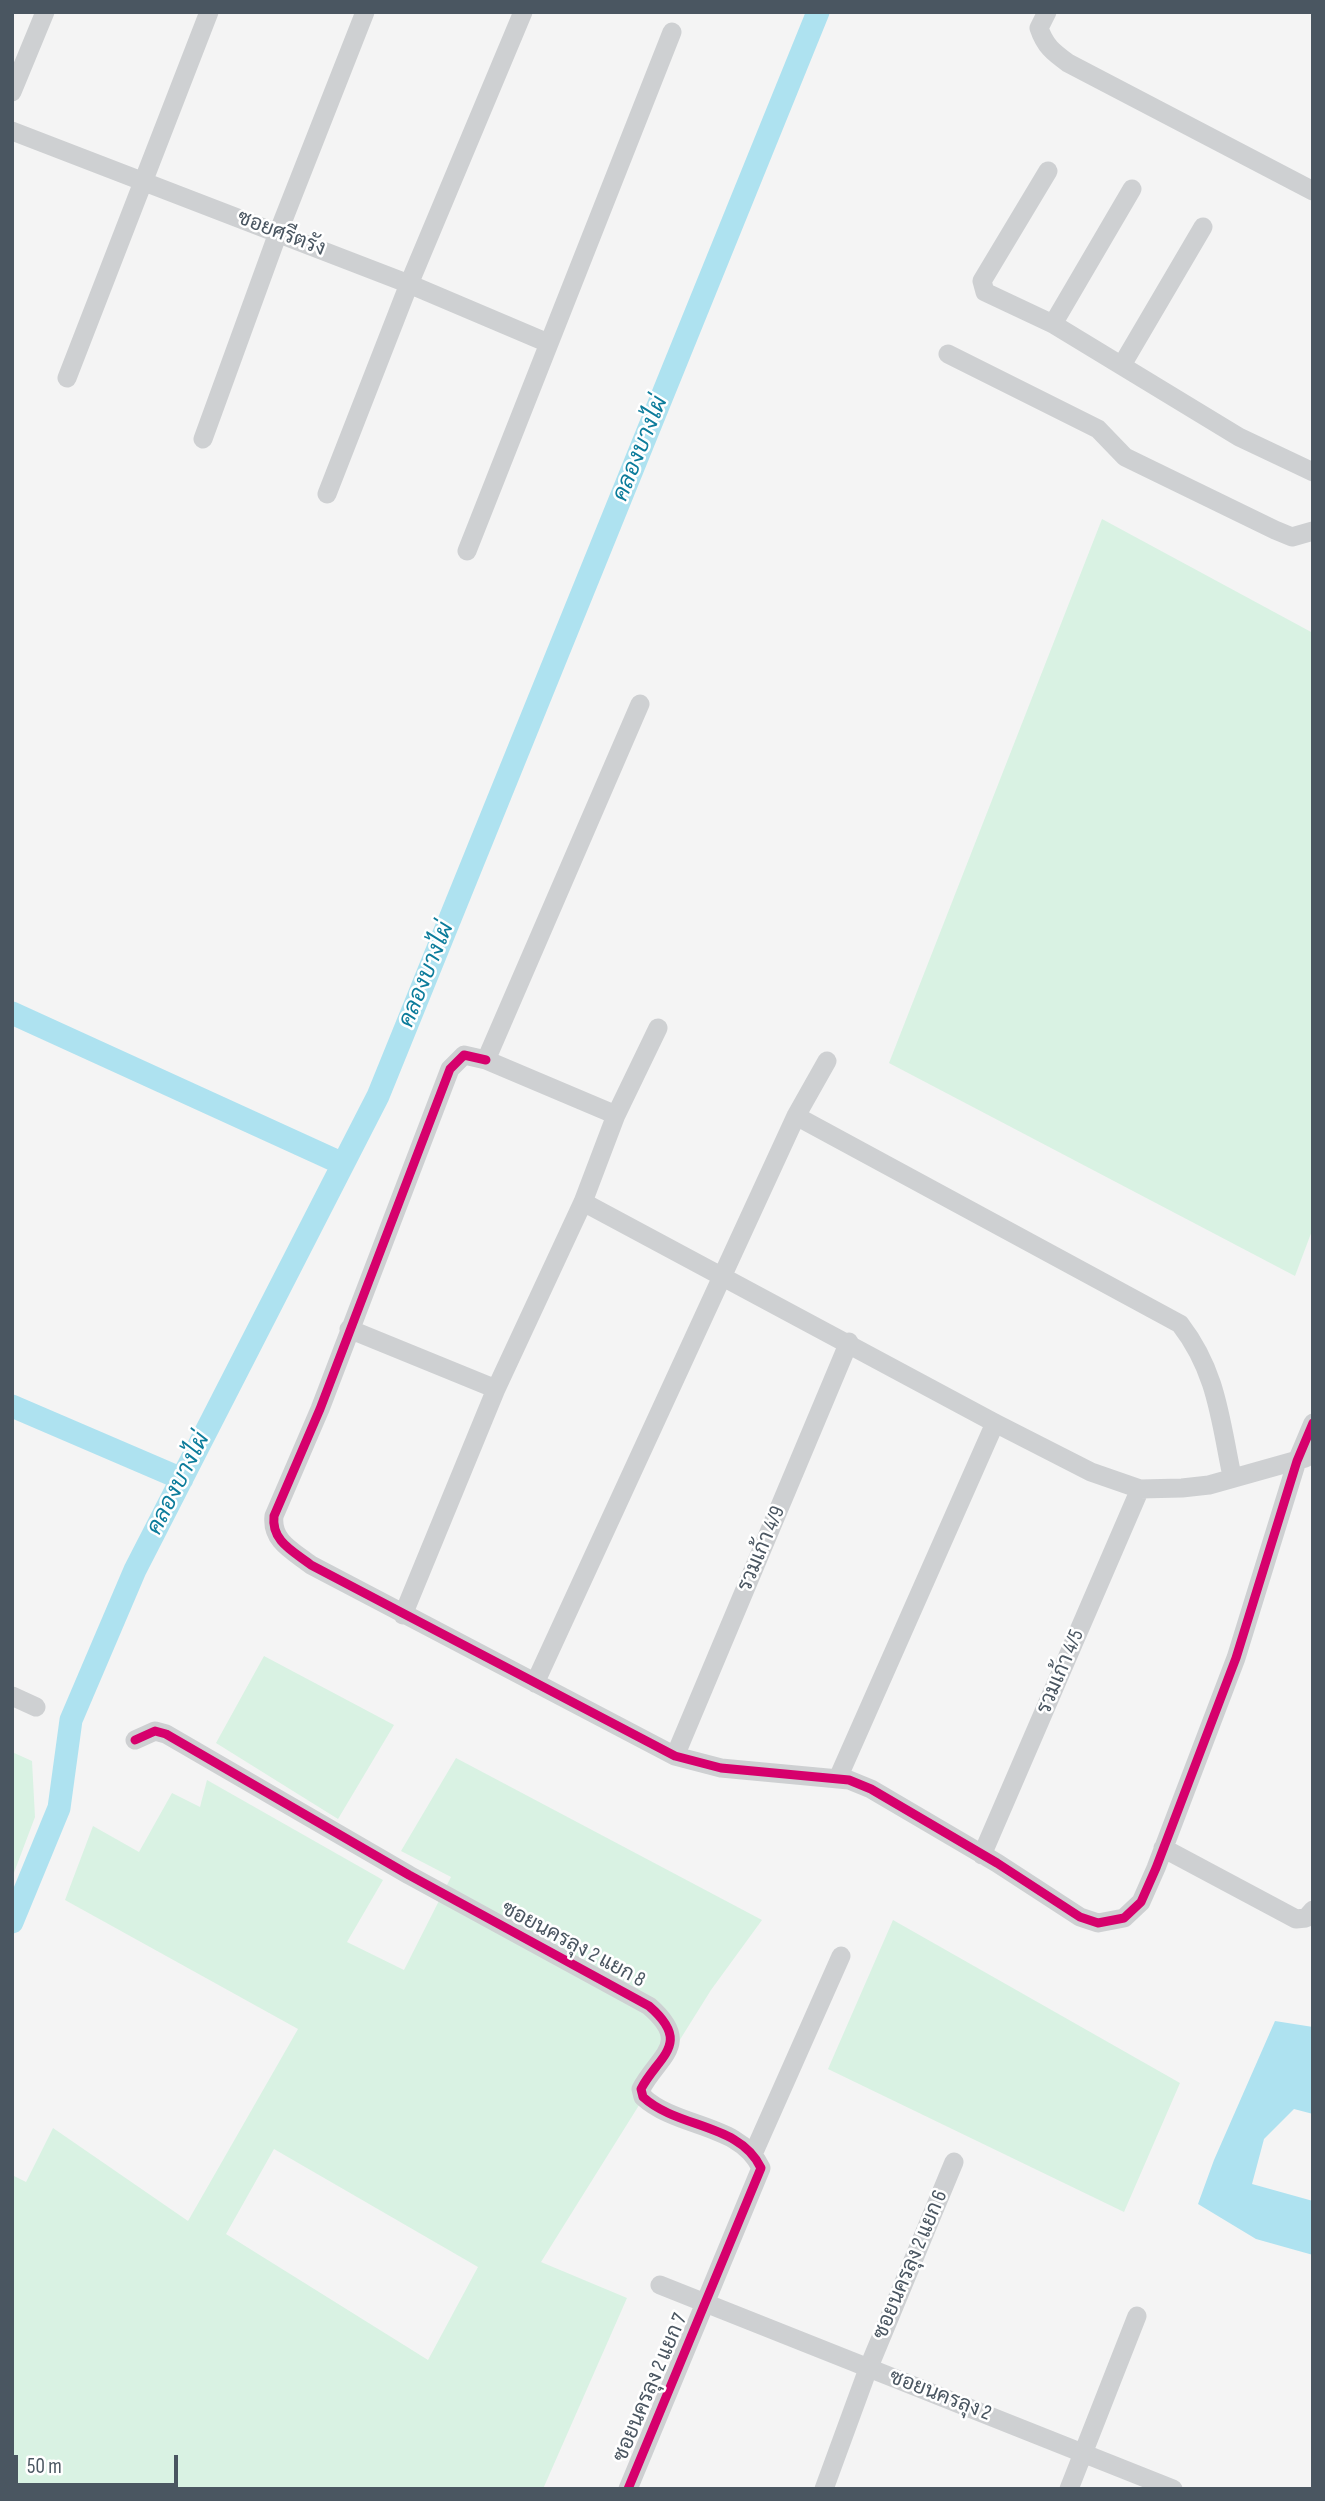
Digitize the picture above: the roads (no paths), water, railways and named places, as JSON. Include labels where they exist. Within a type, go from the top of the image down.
[{"type":"street","points":[[12,92],[45,12]]},
{"type":"street","points":[[67,378],[209,12]]},
{"type":"street","points":[[203,439],[278,233],[365,12]]},
{"type":"street","points":[[327,494],[409,284],[523,12]]},
{"type":"street","points":[[1047,12],[1040,28],[1047,48],[1068,63],[1313,191]]},
{"type":"street","points":[[467,551],[672,32]]},
{"type":"street","name":"ซอยศรีตรัง","points":[[12,131],[143,179],[409,284],[548,343]]},
{"type":"street","points":[[1048,171],[981,284],[990,296],[1053,324],[1239,438],[1313,472]]},
{"type":"street","points":[[1053,324],[1132,189]]},
{"type":"street","points":[[1122,365],[1203,227]]},
{"type":"street","points":[[948,354],[1098,429],[1125,457],[1175,482],[1287,536],[1299,537],[1313,531]]},
{"type":"street","points":[[486,1060],[640,704]]},
{"type":"street","points":[[403,1615],[496,1389],[583,1202],[617,1115],[658,1028]]},
{"type":"street","points":[[617,1115],[486,1060],[464,1055],[450,1069],[320,1409],[274,1516],[272,1530],[311,1565],[675,1756],[721,1769],[838,1778],[872,1789],[1080,1917],[1098,1923],[1124,1917],[1141,1902],[1236,1658],[1305,1458],[1313,1423]]},
{"type":"street","points":[[535,1683],[796,1116],[827,1061]]},
{"type":"street","points":[[796,1116],[1180,1324],[1196,1345],[1210,1371],[1232,1476]]},
{"type":"street","points":[[583,1202],[1091,1472],[1140,1489],[1209,1485],[1232,1476],[1305,1458]]},
{"type":"street","points":[[349,1329],[496,1389]]},
{"type":"street","name":"รวมเก้า 4/9","points":[[675,1756],[849,1342]]},
{"type":"street","points":[[838,1778],[995,1423]]},
{"type":"street","name":"รวมเก้า 4/5","points":[[982,1855],[1140,1489]]},
{"type":"street","points":[[12,1696],[36,1707]]},
{"type":"street","name":"ซอยนครลุง 2 แยก 8","points":[[135,1740],[155,1731],[166,1734],[386,1863],[649,2006],[662,2017],[670,2043],[664,2060],[647,2077],[641,2089],[643,2097],[666,2114],[732,2137],[754,2152]]},
{"type":"street","points":[[1163,1848],[1296,1919],[1306,1918],[1313,1910]]},
{"type":"street","points":[[706,2302],[761,2168],[754,2152],[841,1956]]},
{"type":"street","name":"ซอยนครลุง 2 แยก 6","points":[[824,2489],[869,2369],[954,2162]]},
{"type":"street","name":"ซอยนครลุง 2","points":[[660,2285],[1173,2489]]},
{"type":"street","name":"ซอยนครลุง 2 แยก 7","points":[[628,2489],[706,2302]]},
{"type":"street","points":[[1069,2489],[1137,2316]]},
{"type":"water","points":[[1275,2021],[1313,2027],[1313,2114],[1294,2109],[1264,2139],[1252,2184],[1313,2201],[1313,2255],[1256,2239],[1198,2204],[1214,2160]]},
{"type":"waterway","name":"คลองบางไผ่","points":[[12,1922],[59,1808],[71,1720],[135,1570],[378,1096],[818,12]]},
{"type":"waterway","points":[[12,1013],[343,1164]]},
{"type":"waterway","points":[[12,1406],[182,1479]]}]
